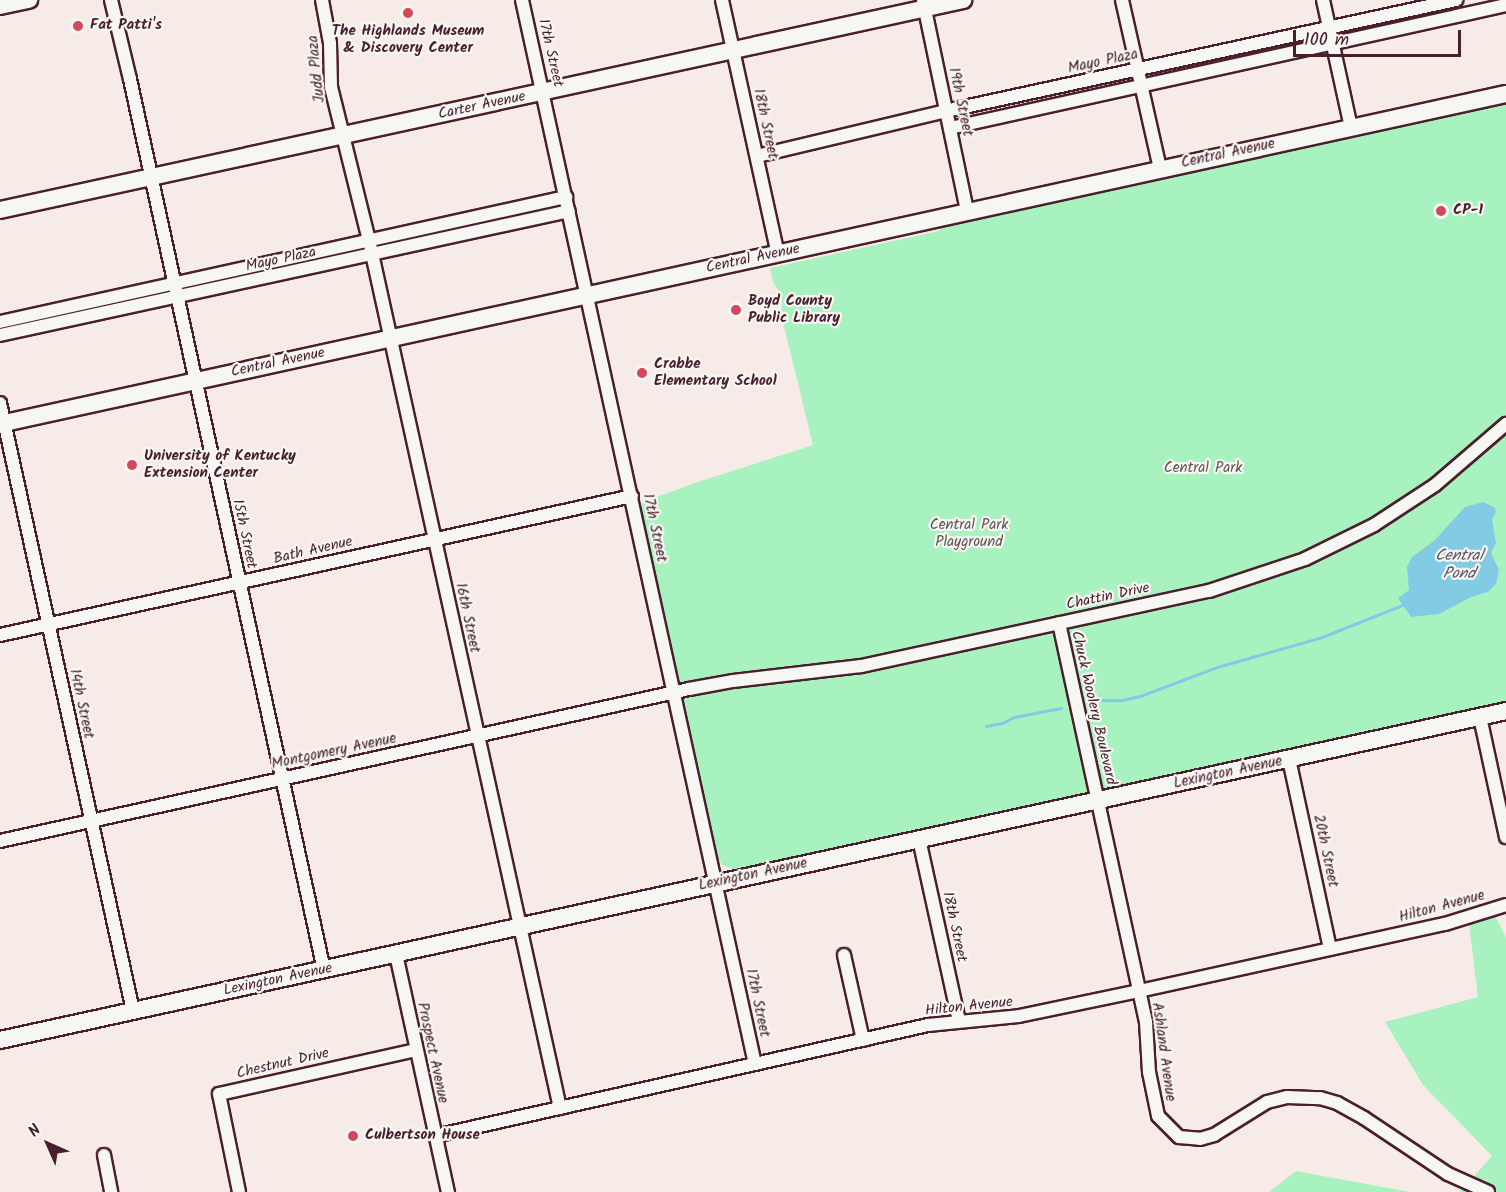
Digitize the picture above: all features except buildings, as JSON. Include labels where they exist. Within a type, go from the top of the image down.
[{"type":"street","points":[[0,6],[29,0]]},
{"type":"street","name":"15th Street","points":[[111,0],[152,177],[324,970]]},
{"type":"street","name":"Judd Plaza","points":[[322,0],[330,43],[331,87],[343,135]]},
{"type":"street","name":"17th Street","points":[[522,0],[717,882],[755,1064]]},
{"type":"street","name":"18th Street","points":[[722,0],[778,254]]},
{"type":"street","name":"Carter Avenue","points":[[0,210],[734,52],[924,4],[963,0]]},
{"type":"street","points":[[1122,0],[1160,169]]},
{"type":"street","points":[[1323,0],[1351,127]]},
{"type":"street","name":"Mayo Plaza","points":[[757,156],[1456,0]]},
{"type":"street","name":"19th Street","points":[[924,4],[967,211]]},
{"type":"street","points":[[950,128],[1506,5]]},
{"type":"street","name":"Central Avenue","points":[[2,423],[1506,94]]},
{"type":"street","name":"16th Street","points":[[343,135],[391,338],[560,1108]]},
{"type":"street","name":"Mayo Plaza","points":[[0,322],[566,197]]},
{"type":"street","name":"Mayo Plaza","points":[[0,335],[178,298],[569,210]]},
{"type":"street","name":"14th Street","points":[[0,403],[2,423],[49,625],[133,1011]]},
{"type":"street","name":"Chattin Drive","points":[[674,693],[733,681],[861,666],[1218,588],[1274,571],[1327,549],[1415,499],[1451,472],[1506,424]]},
{"type":"street","name":"Bath Avenue","points":[[0,635],[632,496]]},
{"type":"street","name":"Chuck Woolery Boulevard","points":[[1059,623],[1098,800]]},
{"type":"street","name":"Montgomery Avenue","points":[[0,841],[674,693]]},
{"type":"street","name":"Lexington Avenue","points":[[0,1040],[1506,711]]},
{"type":"street","points":[[1480,717],[1506,837]]},
{"type":"street","name":"20th Street","points":[[1289,759],[1330,949]]},
{"type":"street","name":"Ashland Avenue","points":[[1098,800],[1146,1022],[1153,1101],[1158,1116],[1179,1137],[1200,1139],[1214,1135],[1267,1102],[1287,1097],[1320,1098],[1336,1103],[1364,1118],[1448,1174],[1488,1192]]},
{"type":"street","name":"18th Street","points":[[919,839],[959,1022]]},
{"type":"street","name":"Hilton Avenue","points":[[435,1136],[863,1040],[959,1022],[1019,1017],[1444,924],[1506,905]]},
{"type":"street","name":"Prospect Avenue","points":[[396,954],[448,1192]]},
{"type":"street","points":[[844,955],[863,1040]]},
{"type":"street","name":"Chestnut Drive","points":[[239,1192],[219,1094],[416,1050]]},
{"type":"street","points":[[104,1155],[111,1192]]},
{"type":"green space","name":"Central Park","points":[[1506,102],[1506,703],[738,871],[722,865],[717,856],[641,506],[643,502],[698,482],[813,445],[781,314],[782,297],[773,282],[770,268],[939,231],[943,225]]},
{"type":"green space","points":[[1495,916],[1506,937],[1506,1192],[1460,1192],[1492,1156],[1423,1085],[1385,1022],[1478,997],[1469,924]]},
{"type":"green space","points":[[1296,1171],[1410,1192],[1269,1192]]},
{"type":"water","name":"Central Pond","points":[[1483,502],[1494,507],[1496,512],[1492,520],[1496,543],[1491,553],[1499,570],[1496,584],[1488,592],[1471,597],[1439,614],[1411,617],[1398,598],[1409,590],[1407,567],[1412,557],[1434,541],[1465,507]]},
{"type":"waterway","points":[[1092,700],[1122,700],[1140,696],[1217,667],[1322,637],[1402,605]]},
{"type":"waterway","points":[[986,726],[1002,723],[1014,717],[1061,708]]},
{"type":"place","name":"The Highlands Museum & Discovery Center","points":[[408,13]]},
{"type":"place","name":"Fat Patti's","points":[[78,26]]},
{"type":"place","name":"CP-1","points":[[1441,211]]},
{"type":"place","name":"Boyd County Public Library","points":[[736,310]]},
{"type":"place","name":"Crabbe Elementary School","points":[[642,373]]},
{"type":"place","name":"University of Kentucky Extension Center","points":[[132,465]]},
{"type":"place","name":"Culbertson House","points":[[353,1136]]},
{"type":"park label","name":"Central Park Playground","points":[[969,534]]}]
